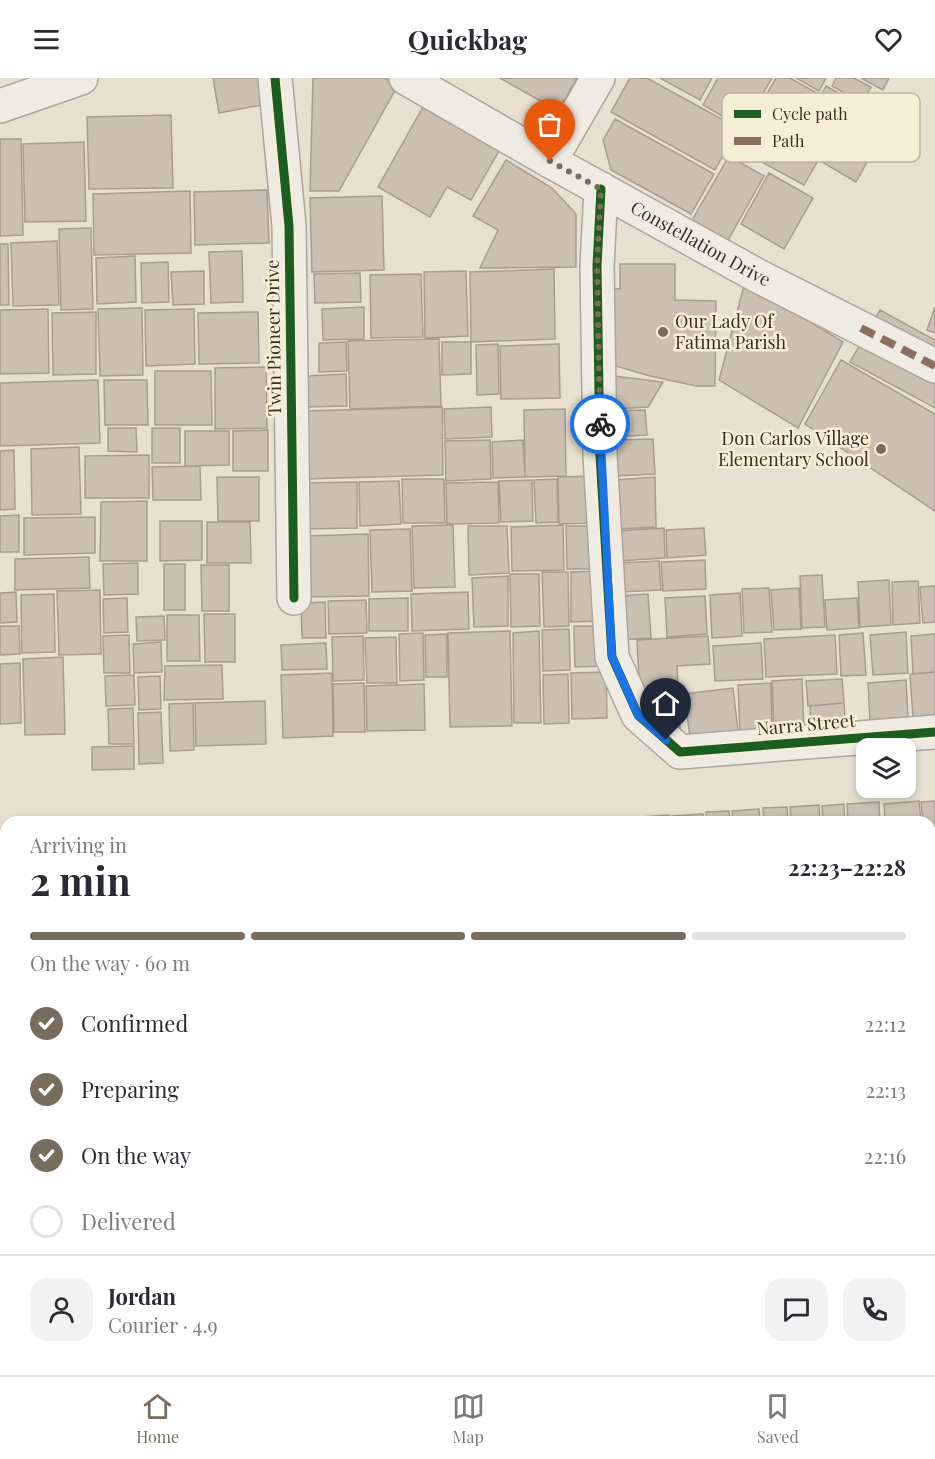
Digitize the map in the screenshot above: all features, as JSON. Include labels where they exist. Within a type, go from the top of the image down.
[{"type":"street","points":[[0,106],[81,78]]},
{"type":"street","name":"Twin Pioneer Drive","points":[[275,78],[289,226],[294,598]]},
{"type":"street","name":"Constellation Drive","points":[[406,78],[758,276],[935,366]]},
{"type":"street","points":[[550,161],[598,78]]},
{"type":"street","name":"Narra Street","points":[[601,189],[597,266],[600,455],[612,657],[638,715],[680,752],[935,732]]},
{"type":"building","points":[[213,78],[262,78],[267,104],[219,113]]},
{"type":"building","points":[[313,78],[385,78],[398,85],[339,191],[310,191]]},
{"type":"building","points":[[500,78],[577,78],[558,111]]},
{"type":"building","points":[[630,78],[647,78],[722,119],[722,157],[715,170],[611,112]]},
{"type":"building","points":[[660,78],[712,78],[700,100]]},
{"type":"building","points":[[718,78],[772,78],[763,93],[722,93],[722,116],[703,105]]},
{"type":"building","points":[[776,78],[790,78],[817,93],[767,93]]},
{"type":"building","points":[[796,78],[826,78],[819,91]]},
{"type":"building","points":[[836,78],[854,78],[871,87],[868,93],[844,93],[832,86]]},
{"type":"building","points":[[861,78],[889,78],[883,90]]},
{"type":"building","points":[[826,86],[838,93],[822,93]]},
{"type":"building","points":[[423,107],[499,151],[471,200],[447,187],[430,217],[378,187]]},
{"type":"building","points":[[171,115],[173,188],[89,189],[87,117]]},
{"type":"building","points":[[615,119],[714,174],[691,214],[611,170],[603,140]]},
{"type":"building","points":[[0,139],[21,139],[23,235],[0,236]]},
{"type":"building","points":[[84,142],[86,221],[25,222],[23,144]]},
{"type":"building","points":[[506,160],[552,188],[576,214],[576,267],[480,268],[498,230],[473,216]]},
{"type":"building","points":[[726,162],[740,162],[764,176],[727,242],[691,222]]},
{"type":"building","points":[[762,162],[817,162],[804,185]]},
{"type":"building","points":[[822,162],[867,162],[856,182]]},
{"type":"building","points":[[769,173],[813,198],[784,249],[741,224]]},
{"type":"building","points":[[267,190],[269,243],[195,245],[194,192]]},
{"type":"building","points":[[190,191],[191,253],[94,255],[93,194]]},
{"type":"building","points":[[382,196],[384,270],[312,272],[310,198]]},
{"type":"building","points":[[91,228],[93,309],[61,310],[59,229]]},
{"type":"building","points":[[57,241],[59,305],[13,306],[11,243]]},
{"type":"building","points":[[0,244],[8,244],[9,305],[0,305]]},
{"type":"building","points":[[242,251],[243,302],[211,303],[209,252]]},
{"type":"building","points":[[135,256],[136,302],[97,304],[96,258]]},
{"type":"building","points":[[168,262],[169,302],[142,303],[141,263]]},
{"type":"building","name":"Our Lady Of Fatima Parish","points":[[620,264],[675,264],[675,300],[716,301],[715,386],[696,386],[609,364],[610,288],[620,289]]},
{"type":"building","points":[[554,269],[555,339],[471,342],[470,272]]},
{"type":"building","points":[[204,271],[204,304],[173,305],[171,272]]},
{"type":"building","points":[[466,271],[468,336],[425,338],[424,272]]},
{"type":"building","points":[[360,273],[361,302],[315,303],[314,274]]},
{"type":"building","points":[[421,274],[423,337],[371,338],[370,275]]},
{"type":"building","points":[[745,282],[843,342],[798,428],[719,380]]},
{"type":"building","points":[[364,307],[364,339],[323,340],[322,309]]},
{"type":"building","points":[[935,307],[935,333],[927,330]]},
{"type":"building","points":[[142,308],[143,375],[100,376],[98,309]]},
{"type":"building","points":[[48,309],[49,373],[0,374],[0,310]]},
{"type":"building","points":[[194,309],[195,364],[146,366],[145,310]]},
{"type":"building","points":[[880,310],[935,340],[935,408],[850,362]]},
{"type":"building","points":[[96,312],[96,374],[53,375],[52,313]]},
{"type":"building","points":[[258,312],[259,363],[199,364],[198,313]]},
{"type":"building","points":[[439,339],[441,406],[350,409],[348,341]]},
{"type":"building","points":[[346,342],[347,371],[319,372],[319,343]]},
{"type":"building","points":[[442,342],[471,342],[471,374],[442,375]]},
{"type":"building","points":[[498,344],[499,394],[477,395],[476,345]]},
{"type":"building","points":[[559,344],[560,398],[501,399],[500,346]]},
{"type":"building","points":[[841,360],[935,414],[935,511],[805,424]]},
{"type":"building","points":[[266,367],[267,428],[215,429],[215,368]]},
{"type":"building","points":[[155,371],[211,371],[212,425],[155,425]]},
{"type":"building","points":[[346,374],[347,406],[306,407],[305,376]]},
{"type":"building","points":[[614,376],[663,382],[648,407],[616,409]]},
{"type":"building","points":[[98,380],[100,443],[0,446],[0,383]]},
{"type":"building","points":[[104,380],[147,380],[148,425],[105,425]]},
{"type":"building","points":[[442,407],[443,475],[306,479],[304,411]]},
{"type":"building","points":[[491,407],[492,437],[445,439],[444,409]]},
{"type":"building","points":[[565,409],[566,476],[525,477],[524,410]]},
{"type":"building","points":[[645,410],[647,435],[613,437],[612,411]]},
{"type":"building","points":[[108,428],[136,428],[137,452],[108,451]]},
{"type":"building","points":[[152,428],[180,428],[180,463],[152,463]]},
{"type":"building","points":[[268,430],[268,471],[233,471],[233,431]]},
{"type":"building","points":[[185,431],[229,431],[229,465],[185,466]]},
{"type":"building","points":[[653,439],[655,474],[617,476],[615,440]]},
{"type":"building","points":[[490,440],[491,479],[446,481],[445,441]]},
{"type":"building","points":[[523,440],[525,477],[493,478],[492,442]]},
{"type":"building","points":[[79,447],[81,514],[32,515],[31,449]]},
{"type":"building","points":[[14,450],[15,509],[0,510],[0,451]]},
{"type":"building","points":[[149,455],[149,498],[85,498],[85,456]]},
{"type":"building","points":[[200,466],[201,500],[153,500],[152,467]]},
{"type":"building","points":[[595,476],[596,523],[559,524],[558,477]]},
{"type":"building","points":[[217,477],[259,477],[259,521],[218,521]]},
{"type":"building","points":[[655,477],[656,527],[618,529],[616,480]]},
{"type":"building","points":[[402,479],[444,479],[445,523],[403,523]]},
{"type":"building","points":[[557,479],[558,522],[536,523],[534,480]]},
{"type":"building","points":[[532,480],[533,521],[501,522],[499,481]]},
{"type":"building","points":[[399,481],[401,524],[360,526],[359,482]]},
{"type":"building","points":[[357,482],[357,528],[307,529],[305,483]]},
{"type":"building","points":[[498,482],[499,523],[447,524],[446,483]]},
{"type":"building","points":[[147,501],[147,561],[100,561],[101,502]]},
{"type":"building","points":[[19,515],[19,552],[0,552],[0,516]]},
{"type":"building","points":[[95,517],[95,553],[24,555],[24,518]]},
{"type":"building","points":[[160,521],[202,521],[202,560],[160,561]]},
{"type":"building","points":[[207,522],[250,522],[251,563],[207,563]]},
{"type":"building","points":[[453,525],[455,587],[414,588],[412,526]]},
{"type":"building","points":[[563,525],[564,570],[512,571],[511,527]]},
{"type":"building","points":[[468,526],[507,526],[509,573],[469,575]]},
{"type":"building","points":[[566,526],[595,526],[596,569],[567,569]]},
{"type":"building","points":[[664,528],[665,558],[618,561],[616,531]]},
{"type":"building","points":[[704,528],[706,555],[667,558],[666,530]]},
{"type":"building","points":[[410,529],[412,591],[372,592],[370,530]]},
{"type":"building","points":[[368,534],[369,596],[306,597],[305,536]]},
{"type":"building","points":[[89,557],[90,588],[15,590],[15,559]]},
{"type":"building","points":[[705,560],[706,589],[663,591],[661,562]]},
{"type":"building","points":[[659,561],[661,590],[619,592],[617,563]]},
{"type":"building","points":[[138,563],[138,594],[104,595],[103,564]]},
{"type":"building","points":[[164,564],[185,564],[185,610],[164,610]]},
{"type":"building","points":[[201,565],[229,565],[229,611],[202,611]]},
{"type":"building","points":[[598,571],[599,621],[571,622],[571,572]]},
{"type":"building","points":[[542,572],[568,572],[569,626],[544,627]]},
{"type":"building","points":[[510,574],[539,574],[540,626],[511,627]]},
{"type":"building","points":[[822,575],[825,627],[802,628],[800,576]]},
{"type":"building","points":[[508,576],[508,626],[474,627],[472,578]]},
{"type":"building","points":[[889,580],[891,625],[860,627],[858,582]]},
{"type":"building","points":[[918,581],[920,623],[893,625],[892,582]]},
{"type":"building","points":[[935,586],[935,622],[923,623],[920,587]]},
{"type":"building","points":[[769,588],[772,632],[744,633],[742,589]]},
{"type":"building","points":[[799,588],[801,629],[774,630],[771,590]]},
{"type":"building","points":[[100,590],[101,654],[59,655],[57,591]]},
{"type":"building","points":[[16,592],[17,622],[0,623],[0,593]]},
{"type":"building","points":[[468,592],[469,629],[412,631],[411,594]]},
{"type":"building","points":[[740,593],[742,636],[712,638],[710,595]]},
{"type":"building","points":[[54,594],[55,652],[22,653],[21,595]]},
{"type":"building","points":[[648,594],[651,638],[619,640],[617,596]]},
{"type":"building","points":[[705,596],[707,634],[667,637],[665,598]]},
{"type":"building","points":[[127,598],[128,632],[104,633],[103,599]]},
{"type":"building","points":[[408,598],[408,631],[369,631],[369,599]]},
{"type":"building","points":[[857,598],[859,628],[827,630],[825,600]]},
{"type":"building","points":[[366,600],[367,633],[329,634],[328,601]]},
{"type":"building","points":[[325,602],[326,638],[302,638],[301,603]]},
{"type":"building","points":[[204,614],[235,614],[235,662],[205,662]]},
{"type":"building","points":[[167,615],[199,615],[200,661],[167,661]]},
{"type":"building","points":[[164,616],[165,640],[137,641],[136,617]]},
{"type":"building","points":[[0,626],[19,626],[20,654],[0,655]]},
{"type":"building","points":[[574,626],[603,626],[604,666],[575,667]]},
{"type":"building","points":[[569,629],[570,670],[543,671],[542,630]]},
{"type":"building","points":[[510,631],[512,726],[450,727],[448,633]]},
{"type":"building","points":[[539,631],[541,723],[514,723],[513,633]]},
{"type":"building","points":[[906,632],[908,673],[873,675],[870,635]]},
{"type":"building","points":[[423,633],[424,680],[400,681],[399,634]]},
{"type":"building","points":[[863,633],[866,675],[841,676],[839,635]]},
{"type":"building","points":[[447,634],[447,677],[426,677],[425,635]]},
{"type":"building","points":[[935,634],[935,672],[913,674],[911,636]]},
{"type":"building","points":[[129,635],[130,673],[104,673],[103,636]]},
{"type":"building","points":[[835,635],[837,674],[766,677],[764,639]]},
{"type":"building","points":[[363,636],[364,680],[333,681],[332,637]]},
{"type":"building","points":[[708,636],[710,664],[677,666],[680,728],[662,730],[640,700],[637,640]]},
{"type":"building","points":[[396,637],[397,683],[367,683],[365,638]]},
{"type":"building","points":[[161,642],[162,672],[134,673],[133,644]]},
{"type":"building","points":[[326,643],[327,669],[282,670],[281,645]]},
{"type":"building","points":[[761,643],[763,679],[715,681],[713,646]]},
{"type":"building","points":[[63,657],[65,734],[25,735],[23,659]]},
{"type":"building","points":[[20,663],[21,723],[0,724],[0,664]]},
{"type":"building","points":[[222,665],[223,699],[164,700],[165,666]]},
{"type":"building","points":[[606,672],[607,718],[572,719],[571,673]]},
{"type":"building","points":[[935,672],[935,716],[913,718],[910,674]]},
{"type":"building","points":[[332,673],[333,736],[283,738],[281,675]]},
{"type":"building","points":[[568,674],[569,723],[544,724],[543,675]]},
{"type":"building","points":[[134,675],[135,705],[106,706],[105,676]]},
{"type":"building","points":[[160,676],[161,709],[139,710],[138,677]]},
{"type":"building","points":[[802,679],[804,731],[774,732],[772,681]]},
{"type":"building","points":[[842,679],[844,703],[808,706],[806,681]]},
{"type":"building","points":[[906,680],[908,717],[870,720],[868,683]]},
{"type":"building","points":[[364,683],[365,732],[334,732],[333,684]]},
{"type":"building","points":[[771,683],[772,732],[740,733],[738,685]]},
{"type":"building","points":[[424,684],[425,730],[367,731],[366,686]]},
{"type":"building","points":[[733,688],[738,731],[690,737],[684,694]]},
{"type":"building","points":[[265,701],[266,744],[196,746],[195,703]]},
{"type":"building","points":[[193,703],[194,750],[170,751],[169,704]]},
{"type":"building","points":[[844,703],[846,730],[811,732],[810,706]]},
{"type":"building","points":[[133,708],[134,744],[109,744],[108,709]]},
{"type":"building","points":[[161,712],[163,763],[139,764],[138,713]]},
{"type":"building","points":[[134,746],[134,769],[92,770],[92,747]]},
{"type":"building","points":[[919,801],[920,816],[885,816],[884,804]]},
{"type":"building","points":[[935,801],[935,816],[922,816],[921,802]]},
{"type":"building","points":[[879,802],[880,816],[848,816],[847,804]]},
{"type":"building","points":[[844,804],[845,816],[823,816],[822,806]]},
{"type":"building","points":[[819,805],[820,816],[791,816],[790,807]]},
{"type":"building","points":[[787,807],[788,816],[764,816],[763,808]]},
{"type":"building","points":[[759,809],[760,816],[732,816],[732,811]]},
{"type":"building","points":[[729,811],[729,816],[706,816],[706,812]]},
{"type":"building","points":[[703,814],[703,816],[672,816]]},
{"type":"marked path","points":[[861,328],[935,366]]},
{"type":"cycle path","points":[[275,78],[289,226],[294,598]]},
{"type":"cycle path","points":[[601,189],[597,266],[600,455],[612,657],[638,715],[680,752],[935,732]]},
{"type":"way so far","points":[[550,161],[601,189],[597,266],[600,424]]},
{"type":"place","name":"Our Lady Of Fatima Parish","points":[[663,332]]},
{"type":"place","name":"Don Carlos Village Elementary School","points":[[881,449]]},
{"type":"route","points":[[600,424],[612,657],[638,715],[666,740]]}]
